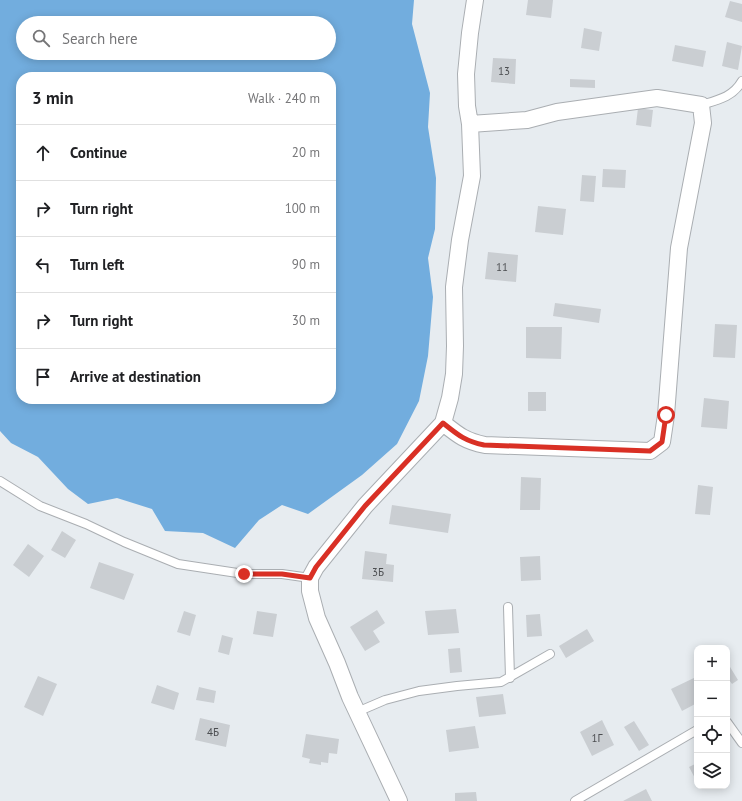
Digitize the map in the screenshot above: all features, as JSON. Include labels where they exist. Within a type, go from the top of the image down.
[{"type":"street","points":[[399,801],[357,712],[317,618],[310,591],[310,578],[316,567],[365,506],[443,423],[450,398],[454,374],[454,287],[460,240],[472,176],[466,74],[475,0]]},
{"type":"street","points":[[443,423],[471,442],[484,445],[650,451],[662,442],[666,415],[679,248],[703,123],[701,104],[657,98],[557,112],[527,120],[470,124]]},
{"type":"lane","points":[[701,104],[722,100],[738,89],[742,81]]},
{"type":"lane","points":[[0,481],[40,506],[86,524],[124,542],[178,564],[244,574],[282,574],[310,578]]},
{"type":"lane","points":[[508,607],[510,678]]},
{"type":"lane","points":[[357,712],[385,700],[419,691],[501,682],[550,654]]},
{"type":"lane","points":[[730,726],[742,743]]},
{"type":"lane","points":[[575,801],[694,732]]},
{"type":"water","points":[[0,0],[414,0],[412,24],[430,93],[428,127],[436,178],[435,229],[428,258],[433,297],[428,356],[419,401],[397,444],[362,475],[308,514],[282,505],[259,520],[235,548],[203,533],[165,531],[152,509],[117,498],[88,504],[68,489],[38,457],[11,443],[0,431]]},
{"type":"building","points":[[528,0],[553,0],[551,18],[526,15]]},
{"type":"building","points":[[730,1],[742,4],[742,22],[725,17]]},
{"type":"building","points":[[584,28],[602,32],[599,51],[581,48]]},
{"type":"building","points":[[727,42],[742,46],[738,70],[722,66]]},
{"type":"building","points":[[675,45],[706,51],[703,67],[672,61]]},
{"type":"building","points":[[493,58],[516,59],[515,84],[491,82]]},
{"type":"building","points":[[570,79],[595,80],[595,88],[570,87]]},
{"type":"building","points":[[638,108],[653,110],[651,127],[636,125]]},
{"type":"building","points":[[603,169],[626,170],[625,188],[602,187]]},
{"type":"building","points":[[582,175],[596,176],[594,202],[580,201]]},
{"type":"building","points":[[538,206],[566,209],[563,235],[535,232]]},
{"type":"building","points":[[488,252],[518,255],[516,282],[485,279]]},
{"type":"building","points":[[555,303],[601,309],[599,323],[553,316]]},
{"type":"building","points":[[715,324],[737,325],[735,358],[713,357]]},
{"type":"building","points":[[526,327],[562,327],[561,359],[526,358]]},
{"type":"building","points":[[528,392],[546,392],[546,411],[528,411]]},
{"type":"building","points":[[704,398],[729,401],[727,429],[701,427]]},
{"type":"building","points":[[521,477],[541,478],[540,510],[520,510]]},
{"type":"building","points":[[698,485],[713,487],[710,515],[695,514]]},
{"type":"building","points":[[392,505],[451,514],[448,533],[389,524]]},
{"type":"building","points":[[62,531],[76,540],[65,558],[51,550]]},
{"type":"building","points":[[28,544],[44,556],[29,577],[13,565]]},
{"type":"building","points":[[365,551],[387,554],[386,564],[394,565],[393,582],[362,579]]},
{"type":"building","points":[[540,556],[541,580],[521,581],[520,557]]},
{"type":"building","points":[[99,562],[134,574],[124,600],[90,588]]},
{"type":"building","points":[[456,609],[459,633],[428,635],[425,611]]},
{"type":"building","points":[[377,610],[385,623],[373,631],[380,642],[365,651],[350,627]]},
{"type":"building","points":[[184,611],[196,615],[190,636],[177,632]]},
{"type":"building","points":[[257,611],[277,614],[273,637],[253,634]]},
{"type":"building","points":[[540,614],[542,636],[527,637],[526,615]]},
{"type":"building","points":[[587,629],[594,641],[566,658],[559,646]]},
{"type":"building","points":[[222,635],[233,638],[229,655],[218,652]]},
{"type":"building","points":[[460,648],[462,672],[450,673],[448,649]]},
{"type":"building","points":[[730,667],[738,680],[732,684],[730,681]]},
{"type":"building","points":[[38,676],[57,684],[43,716],[24,707]]},
{"type":"building","points":[[694,678],[694,705],[682,711],[671,689]]},
{"type":"building","points":[[157,685],[179,693],[174,710],[151,703]]},
{"type":"building","points":[[199,687],[216,691],[214,703],[196,700]]},
{"type":"building","points":[[503,694],[506,714],[479,717],[476,697]]},
{"type":"building","points":[[200,718],[230,725],[226,747],[195,740]]},
{"type":"building","points":[[602,720],[614,745],[592,756],[580,732]]},
{"type":"building","points":[[634,721],[649,745],[639,751],[624,727]]},
{"type":"building","points":[[475,726],[479,748],[449,752],[446,730]]},
{"type":"building","points":[[306,734],[339,739],[337,754],[329,753],[328,763],[321,762],[321,765],[309,763],[310,759],[302,757]]},
{"type":"building","points":[[694,764],[694,776],[689,767]]},
{"type":"building","points":[[646,789],[652,801],[623,801]]},
{"type":"building","points":[[476,792],[477,801],[455,801],[455,793]]},
{"type":"route","points":[[244,574],[282,574],[310,578],[316,567],[365,506],[398,469],[443,423],[471,442],[484,445],[650,451],[662,442],[666,415]]}]
